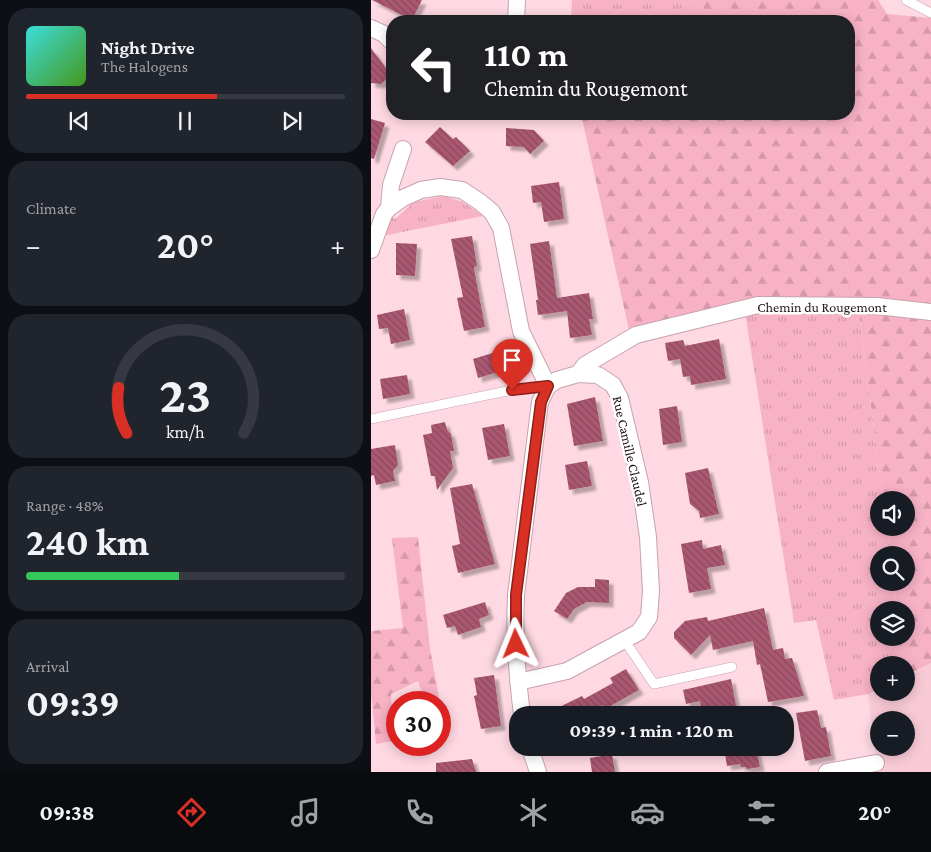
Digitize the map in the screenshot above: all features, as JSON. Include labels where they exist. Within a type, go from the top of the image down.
[{"type":"street","points":[[517,0],[517,15]]},
{"type":"street","points":[[371,28],[386,36]]},
{"type":"street","points":[[389,208],[391,185],[403,149]]},
{"type":"street","points":[[371,250],[381,221],[389,208],[403,198],[421,190],[440,187],[462,190],[492,212],[501,228],[521,331],[548,386],[541,402],[516,595],[515,625],[521,706]]},
{"type":"street","name":"Chemin du Rougemont","points":[[578,374],[585,365],[635,336],[758,305],[877,306],[931,312]]},
{"type":"street","name":"Rue Camille Claudel","points":[[518,682],[567,671],[639,632],[649,617],[651,592],[648,537],[640,482],[620,398],[613,385],[598,375],[578,374],[557,380],[548,386]]},
{"type":"street","points":[[533,756],[538,772]]},
{"type":"street","points":[[827,772],[877,763]]},
{"type":"lane","points":[[906,0],[931,13]]},
{"type":"lane","points":[[371,419],[512,390],[548,386]]},
{"type":"lane","points":[[625,641],[654,684],[732,666]]},
{"type":"shaded area","points":[[931,663],[931,772],[878,772],[876,756],[915,756],[915,711],[870,711],[868,694],[870,693],[870,701],[915,701],[915,671]]},
{"type":"green space","points":[[572,0],[690,0],[712,15],[571,15]]},
{"type":"green space","points":[[690,0],[878,0],[887,14],[931,18],[931,663],[915,671],[915,656],[903,656],[902,646],[915,646],[915,601],[896,601],[895,591],[915,591],[915,546],[889,546],[888,536],[915,536],[915,491],[882,491],[858,304],[744,306],[629,330],[582,120],[855,120],[855,15],[712,15]]},
{"type":"green space","points":[[444,196],[463,202],[483,216],[382,236],[391,217],[395,219],[414,202]]},
{"type":"green space","points":[[858,304],[882,491],[870,491],[870,536],[888,536],[889,546],[870,546],[870,591],[895,591],[896,601],[870,601],[870,646],[902,646],[904,656],[870,656],[870,693],[868,694],[834,700],[816,620],[794,623],[744,306]]},
{"type":"green space","points":[[418,537],[430,649],[438,691],[421,691],[418,681],[397,691],[386,691],[386,742],[376,744],[371,692],[371,631],[403,628],[392,538]]},
{"type":"building","points":[[372,0],[422,0],[414,15],[402,15]]},
{"type":"building","points":[[371,48],[386,68],[386,80],[381,84],[371,83]]},
{"type":"building","points":[[371,119],[385,123],[374,159],[371,158]]},
{"type":"building","points":[[440,127],[453,139],[456,137],[470,151],[453,166],[425,142]]},
{"type":"building","points":[[506,128],[534,130],[544,141],[530,154],[524,147],[506,146]]},
{"type":"building","points":[[559,182],[564,219],[544,222],[541,202],[533,203],[531,186]]},
{"type":"building","points":[[472,236],[477,266],[474,267],[475,274],[485,327],[464,331],[457,298],[463,297],[451,239]]},
{"type":"building","points":[[549,241],[557,298],[589,293],[593,319],[589,319],[592,335],[570,338],[567,311],[538,315],[536,300],[538,300],[530,244]]},
{"type":"building","points":[[396,243],[417,244],[415,276],[396,275]]},
{"type":"building","points":[[404,309],[410,340],[391,344],[388,328],[379,329],[377,315]]},
{"type":"building","points":[[719,339],[726,379],[691,385],[690,376],[683,377],[680,359],[668,361],[665,343],[683,340],[685,346]]},
{"type":"building","points":[[499,351],[505,370],[478,378],[473,359]]},
{"type":"building","points":[[407,375],[410,394],[383,399],[380,379]]},
{"type":"building","points":[[595,397],[603,441],[574,446],[567,404]]},
{"type":"building","points":[[677,406],[682,442],[663,445],[659,409]]},
{"type":"building","points":[[445,422],[447,430],[451,434],[454,451],[450,451],[453,468],[437,490],[435,476],[431,476],[423,435],[432,433],[431,425]]},
{"type":"building","points":[[504,424],[510,456],[488,460],[482,428]]},
{"type":"building","points":[[395,445],[398,465],[393,471],[395,481],[376,485],[374,475],[371,476],[371,449]]},
{"type":"building","points":[[587,461],[592,486],[569,490],[565,465]]},
{"type":"building","points":[[708,468],[719,514],[700,518],[699,511],[690,504],[685,473]]},
{"type":"building","points":[[472,484],[495,564],[458,573],[452,546],[460,544],[450,488]]},
{"type":"building","points":[[702,540],[703,549],[721,545],[725,565],[707,568],[711,589],[689,593],[681,544]]},
{"type":"building","points":[[595,579],[609,580],[609,603],[587,602],[574,609],[567,619],[554,611],[566,593],[578,587],[595,587]]},
{"type":"building","points":[[485,602],[489,615],[479,619],[481,627],[458,635],[455,626],[447,628],[443,615]]},
{"type":"building","points":[[764,608],[773,650],[783,648],[785,659],[792,658],[804,696],[768,702],[760,664],[757,665],[753,641],[713,650],[710,635],[691,655],[674,638],[674,632],[685,621],[707,617],[708,621]]},
{"type":"building","points":[[626,669],[639,690],[610,706],[561,706],[582,696],[584,699],[613,683],[610,678]]},
{"type":"building","points":[[494,675],[501,726],[481,729],[474,696],[477,695],[474,678]]},
{"type":"building","points":[[731,679],[736,706],[701,706],[700,701],[686,704],[683,690]]},
{"type":"building","points":[[817,710],[821,728],[826,727],[831,756],[805,761],[796,713]]},
{"type":"building","points":[[612,756],[615,772],[592,772],[590,758]]},
{"type":"building","points":[[725,756],[758,756],[760,767],[747,769],[746,767],[741,767],[740,764],[727,766]]},
{"type":"building","points":[[472,759],[476,772],[436,772],[436,763]]},
{"type":"route","points":[[512,390],[548,386],[541,402],[516,595],[516,644]]}]
